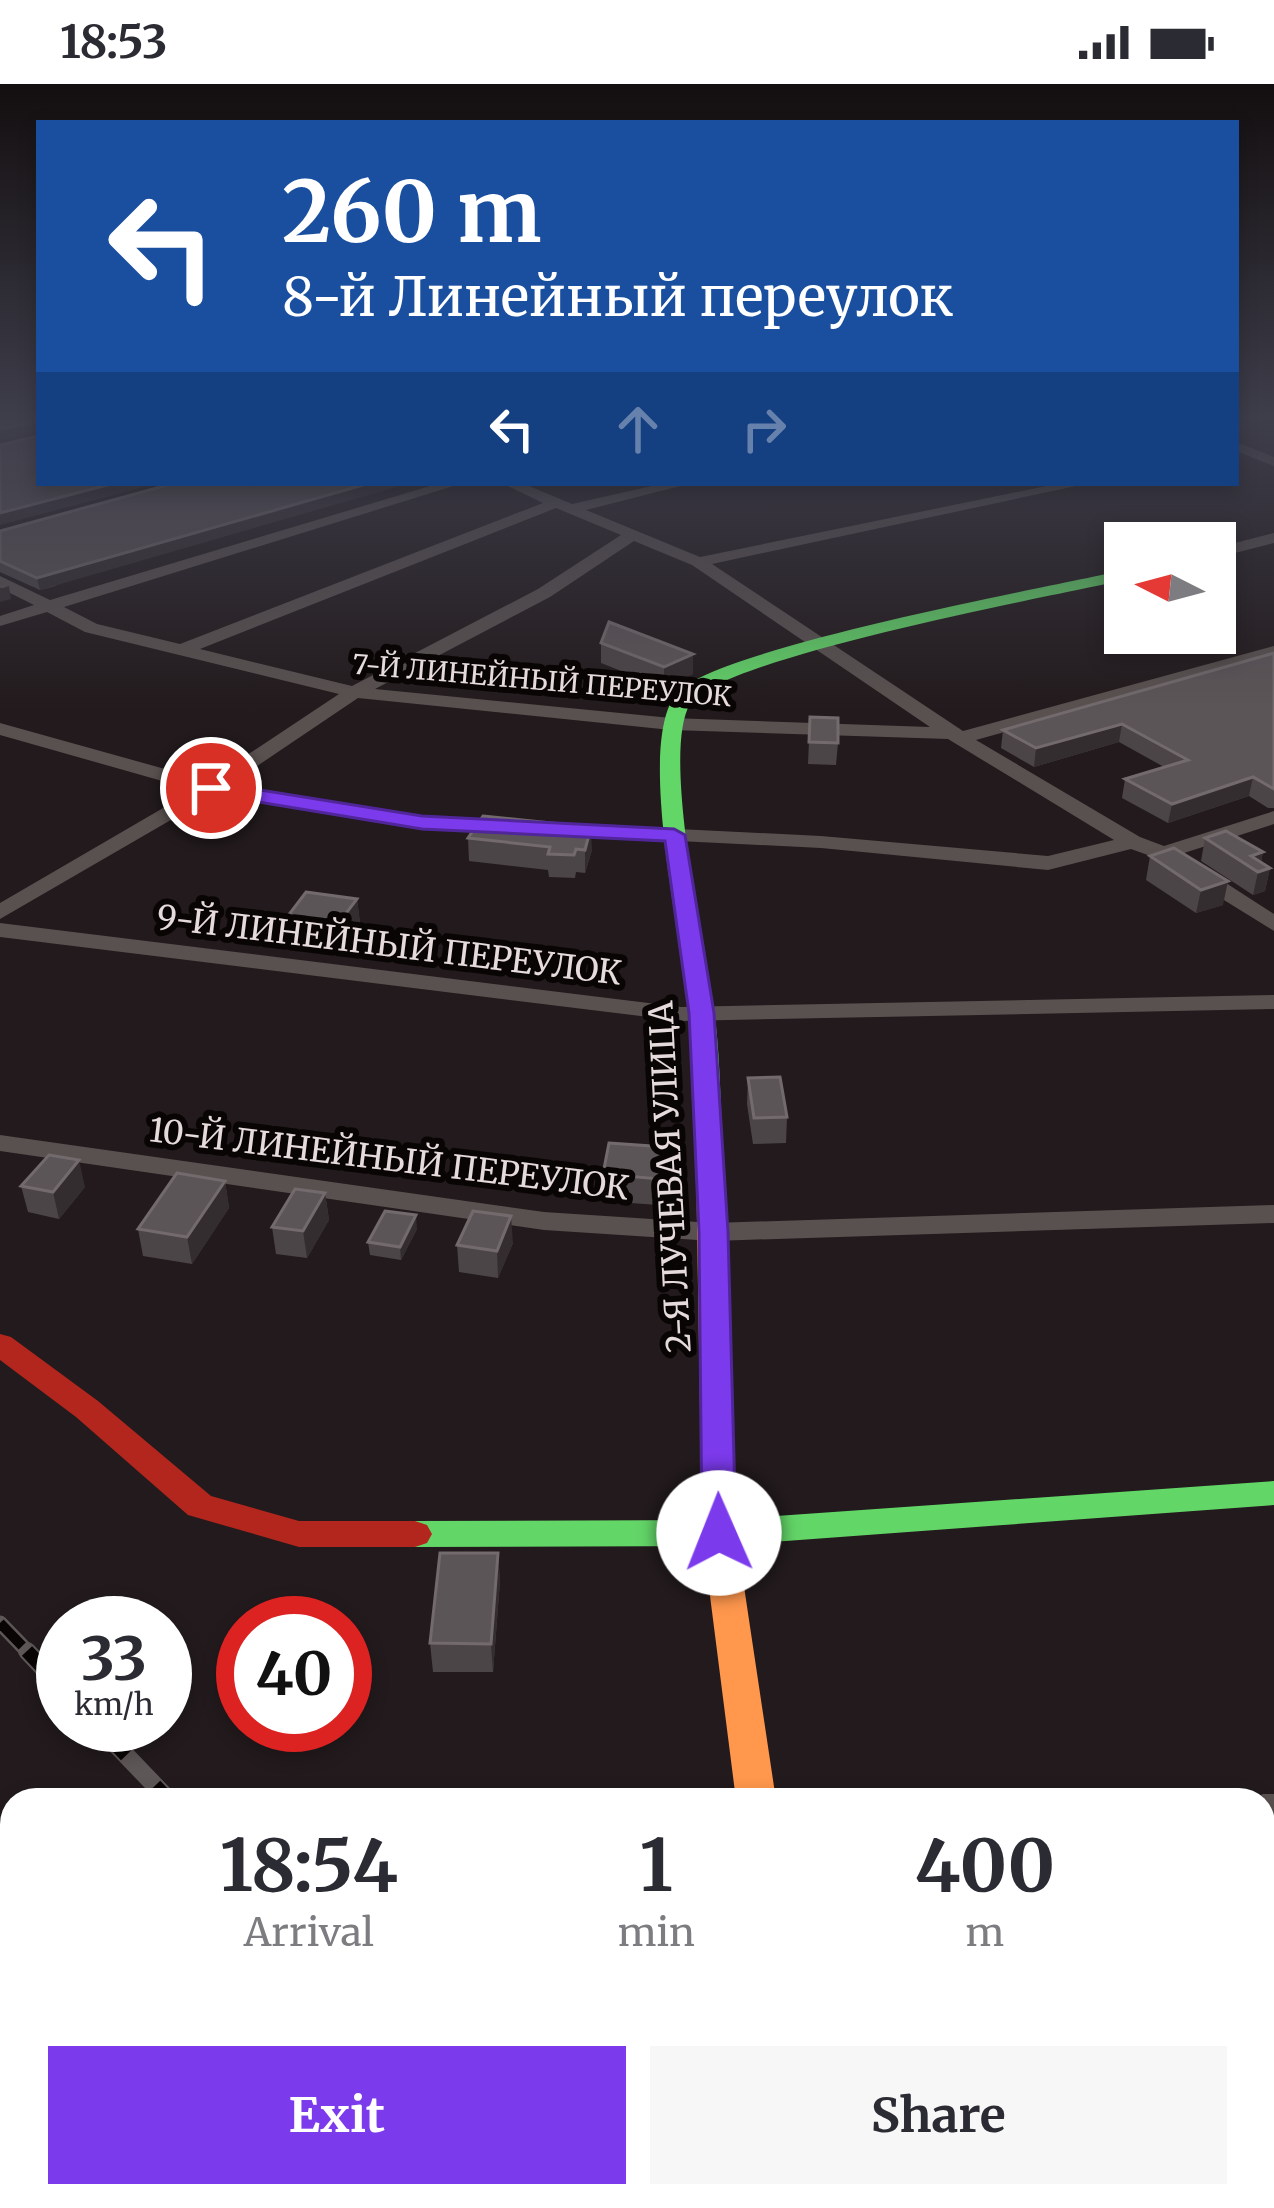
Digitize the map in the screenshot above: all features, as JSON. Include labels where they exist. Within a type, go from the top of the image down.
[{"type":"street","points":[[0,621],[353,514]]},
{"type":"street","points":[[184,649],[542,514]]},
{"type":"street","points":[[587,514],[698,562],[956,736],[1132,842],[1164,853],[1274,924]]},
{"type":"street","points":[[698,562],[931,514]]},
{"type":"street","points":[[0,912],[211,788],[354,692],[544,592],[634,535]]},
{"type":"street","points":[[1236,548],[1274,538]]},
{"type":"street","points":[[671,724],[685,695],[723,675],[817,644],[1104,580]]},
{"type":"street","name":"7-Й ЛИНЕЙНЫЙ ПЕРЕУЛОК","points":[[0,581],[91,628],[354,692],[671,724],[956,736]]},
{"type":"street","points":[[956,736],[1274,650]]},
{"type":"street","name":"2-Я ЛУЧЕВАЯ УЛИЦА","points":[[671,724],[674,835],[702,1013],[713,1232],[719,1533],[754,1788]]},
{"type":"street","points":[[0,728],[211,788],[422,823],[821,842],[1048,863],[1132,842]]},
{"type":"street","points":[[1164,853],[1274,817]]},
{"type":"street","name":"9-Й ЛИНЕЙНЫЙ ПЕРЕУЛОК","points":[[0,930],[702,1013],[1274,1003]]},
{"type":"street","name":"10-Й ЛИНЕЙНЫЙ ПЕРЕУЛОК","points":[[0,1143],[544,1221],[713,1232],[1274,1214]]},
{"type":"street","points":[[0,1344],[87,1408],[200,1506],[299,1534],[719,1533],[1274,1493]]},
{"type":"building","points":[[62,514],[261,514],[37,578],[0,561],[0,531]]},
{"type":"building","points":[[609,622],[693,654],[664,667],[601,643]]},
{"type":"building","points":[[1274,653],[1274,789],[1253,777],[1172,804],[1125,779],[1188,760],[1122,724],[1036,748],[1003,730]]},
{"type":"building","points":[[810,717],[838,718],[838,743],[809,742]]},
{"type":"building","points":[[483,816],[591,827],[585,850],[576,849],[574,855],[548,854],[550,847],[468,838]]},
{"type":"building","points":[[1226,831],[1263,852],[1251,856],[1270,868],[1258,872],[1205,838]]},
{"type":"building","points":[[1174,848],[1228,881],[1201,890],[1150,856]]},
{"type":"building","points":[[306,892],[357,899],[338,924],[287,917]]},
{"type":"building","points":[[780,1077],[787,1117],[754,1118],[748,1078]]},
{"type":"building","points":[[609,1143],[665,1147],[659,1179],[603,1174]]},
{"type":"building","points":[[49,1155],[79,1160],[53,1192],[21,1186]]},
{"type":"building","points":[[177,1173],[225,1181],[187,1237],[138,1229]]},
{"type":"building","points":[[295,1189],[325,1193],[303,1231],[272,1227]]},
{"type":"building","points":[[385,1211],[416,1215],[400,1247],[368,1242]]},
{"type":"building","points":[[473,1211],[511,1216],[497,1251],[457,1245]]},
{"type":"building","points":[[440,1553],[498,1553],[491,1644],[430,1643]]},
{"type":"railway","points":[[0,1623],[30,1654]]},
{"type":"railway","points":[[27,1651],[36,1660]]},
{"type":"railway","points":[[123,1752],[157,1788]]},
{"type":"traffic: fast","points":[[710,1164],[702,1014],[674,835],[671,724],[685,695],[723,675],[817,644],[1104,580]]},
{"type":"traffic: fast","points":[[415,1534],[719,1533],[1274,1493]]},
{"type":"traffic: slow","points":[[710,1164],[719,1533],[754,1788]]},
{"type":"traffic: jam","points":[[0,1344],[87,1409],[200,1506],[299,1534],[415,1534]]},
{"type":"route","points":[[211,788],[422,823],[674,835],[702,1013],[713,1232],[719,1533]]}]
